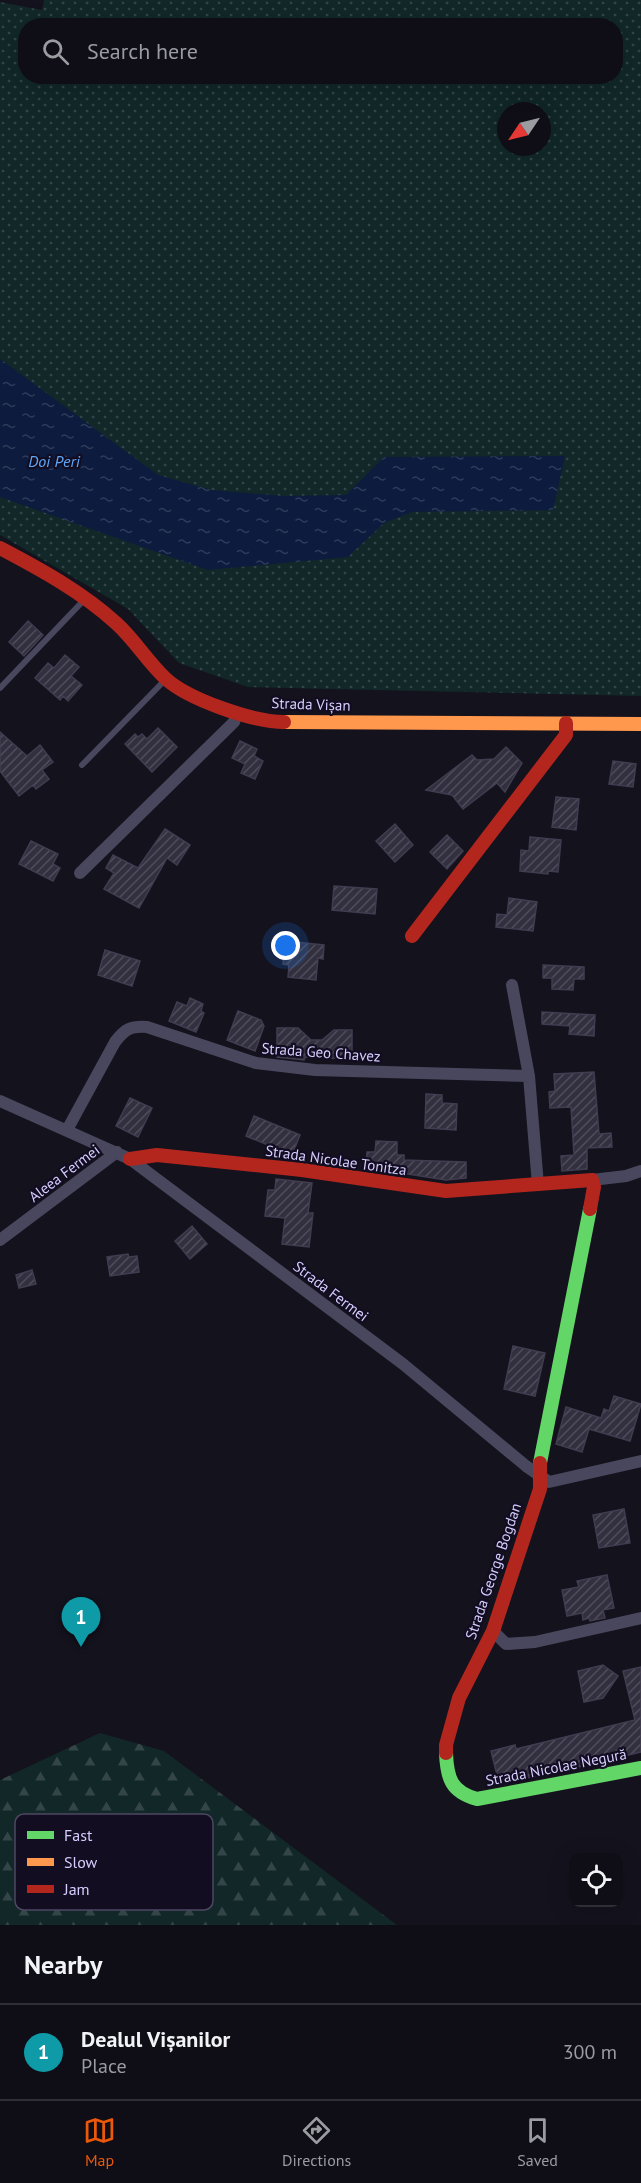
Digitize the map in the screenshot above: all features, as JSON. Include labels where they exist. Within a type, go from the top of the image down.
[{"type":"street","name":"Strada Vișan","points":[[0,548],[43,571],[116,623],[166,679],[198,698],[237,712],[279,722],[641,724]]},
{"type":"street","points":[[80,873],[234,722],[237,712]]},
{"type":"street","points":[[412,936],[566,735],[566,723]]},
{"type":"street","points":[[512,985],[529,1076],[538,1185]]},
{"type":"street","name":"Strada Geo Chavez","points":[[67,1130],[115,1042],[124,1030],[134,1026],[153,1029],[256,1063],[274,1066],[315,1070],[529,1076]]},
{"type":"street","name":"Strada Fermei","points":[[0,1101],[130,1159],[403,1364],[539,1476]]},
{"type":"street","name":"Aleea Fermei","points":[[0,1240],[117,1152]]},
{"type":"street","name":"Strada Nicolae Tonitza","points":[[130,1159],[157,1155],[168,1156],[302,1170],[446,1191],[592,1180]]},
{"type":"street","points":[[592,1180],[626,1176],[641,1171]]},
{"type":"street","name":"Strada George Bogdan","points":[[477,1799],[463,1795],[453,1784],[447,1773],[446,1745],[459,1698],[493,1631],[540,1488],[542,1446],[594,1186],[592,1180]]},
{"type":"street","points":[[539,1476],[549,1482],[641,1461]]},
{"type":"street","points":[[493,1631],[506,1644],[535,1642],[641,1618]]},
{"type":"street","name":"Strada Nicolae Negură","points":[[477,1799],[641,1768]]},
{"type":"lane","points":[[0,688],[85,599]]},
{"type":"lane","points":[[82,765],[166,679]]},
{"type":"green space","points":[[44,0],[641,0],[641,696],[248,687],[179,663],[128,609],[0,535],[0,2],[42,10]]},
{"type":"green space","points":[[100,1733],[164,1751],[397,1925],[0,1925],[0,1780]]},
{"type":"water","name":"Doi Peri","points":[[0,359],[158,475],[211,490],[284,496],[346,495],[384,457],[565,456],[553,510],[412,512],[384,523],[348,557],[208,570],[0,497]]},
{"type":"building","points":[[28,621],[43,635],[24,656],[9,642]]},
{"type":"building","points":[[65,655],[79,667],[71,676],[82,685],[68,701],[63,696],[60,700],[35,678],[48,663],[54,668]]},
{"type":"building","points":[[158,728],[177,747],[152,772],[125,744],[135,734],[138,737],[142,734],[147,739]]},
{"type":"building","points":[[0,732],[27,756],[40,745],[53,762],[42,770],[49,779],[36,789],[33,785],[19,796],[0,771]]},
{"type":"building","points":[[240,741],[257,749],[254,756],[263,761],[255,779],[241,773],[245,764],[232,758]]},
{"type":"building","points":[[506,747],[522,763],[505,792],[497,783],[463,809],[452,795],[426,790],[472,755],[477,760],[494,759]]},
{"type":"building","points":[[613,761],[636,764],[633,787],[609,784]]},
{"type":"building","points":[[556,797],[579,799],[576,830],[552,827]]},
{"type":"building","points":[[395,824],[413,845],[395,862],[376,841]]},
{"type":"building","points":[[165,829],[190,845],[177,865],[167,858],[139,908],[104,889],[114,873],[106,868],[113,855],[138,868]]},
{"type":"building","points":[[447,835],[463,851],[447,869],[430,852]]},
{"type":"building","points":[[530,837],[561,840],[558,872],[548,871],[548,874],[520,871],[521,850],[529,851]]},
{"type":"building","points":[[31,841],[58,854],[53,864],[60,868],[53,881],[19,864]]},
{"type":"building","points":[[334,886],[377,889],[375,914],[332,910]]},
{"type":"building","points":[[509,898],[537,902],[533,931],[496,927],[497,914],[507,915]]},
{"type":"building","points":[[285,941],[324,945],[323,959],[318,958],[316,980],[288,977],[289,965],[283,964]]},
{"type":"building","points":[[105,950],[140,961],[132,986],[98,975]]},
{"type":"building","points":[[543,965],[584,967],[584,979],[574,979],[573,990],[552,989],[552,978],[543,978]]},
{"type":"building","points":[[190,998],[203,1004],[201,1011],[204,1013],[196,1032],[169,1021],[177,1002],[187,1006]]},
{"type":"building","points":[[238,1011],[261,1020],[264,1026],[255,1051],[227,1040]]},
{"type":"building","points":[[542,1012],[595,1015],[594,1036],[569,1034],[570,1026],[542,1024]]},
{"type":"building","points":[[277,1028],[298,1028],[311,1040],[322,1040],[334,1030],[352,1030],[352,1059],[305,1057],[304,1060],[277,1057]]},
{"type":"building","points":[[594,1072],[599,1134],[611,1133],[612,1147],[587,1148],[587,1169],[562,1171],[561,1156],[574,1155],[571,1107],[550,1108],[549,1092],[555,1091],[554,1074]]},
{"type":"building","points":[[426,1094],[442,1095],[442,1103],[457,1104],[456,1130],[425,1128]]},
{"type":"building","points":[[130,1098],[152,1108],[138,1137],[116,1126]]},
{"type":"building","points":[[254,1116],[300,1135],[292,1155],[246,1136]]},
{"type":"building","points":[[376,1141],[397,1142],[397,1155],[404,1155],[404,1160],[466,1162],[466,1178],[446,1180],[366,1168],[367,1152],[375,1152]]},
{"type":"building","points":[[276,1179],[312,1183],[308,1213],[313,1213],[309,1247],[282,1244],[285,1218],[265,1216],[268,1190],[275,1190]]},
{"type":"building","points":[[192,1226],[207,1244],[190,1259],[175,1241]]},
{"type":"building","points":[[128,1254],[129,1257],[137,1256],[139,1272],[110,1276],[107,1257]]},
{"type":"building","points":[[32,1270],[36,1284],[19,1288],[16,1275]]},
{"type":"building","points":[[513,1346],[545,1353],[535,1396],[504,1389]]},
{"type":"building","points":[[614,1396],[641,1404],[630,1441],[589,1429],[582,1452],[556,1444],[566,1407],[601,1418],[604,1409],[609,1411]]},
{"type":"building","points":[[624,1509],[630,1543],[599,1548],[593,1515]]},
{"type":"building","points":[[607,1575],[614,1608],[603,1610],[605,1618],[583,1620],[582,1613],[567,1616],[562,1590],[579,1587],[577,1581]]},
{"type":"building","points":[[603,1665],[618,1676],[603,1698],[584,1702],[578,1671]]},
{"type":"building","points":[[641,1667],[641,1752],[499,1783],[491,1751],[515,1745],[516,1749],[635,1720],[623,1671]]},
{"type":"traffic: fast","points":[[540,1463],[590,1209]]},
{"type":"traffic: fast","points":[[446,1753],[452,1783],[461,1792],[477,1799],[641,1768]]},
{"type":"traffic: slow","points":[[284,722],[641,724]]},
{"type":"traffic: jam","points":[[0,548],[60,582],[103,612],[123,629],[158,671],[175,686],[204,701],[239,714],[284,722]]},
{"type":"traffic: jam","points":[[412,936],[566,735],[566,723]]},
{"type":"traffic: jam","points":[[130,1159],[157,1155],[302,1170],[446,1191],[592,1180],[594,1187],[590,1209]]},
{"type":"traffic: jam","points":[[446,1753],[446,1745],[459,1698],[493,1631],[540,1489],[540,1463]]},
{"type":"place","name":"Dealul Vișanilor","points":[[81,1647]]}]
